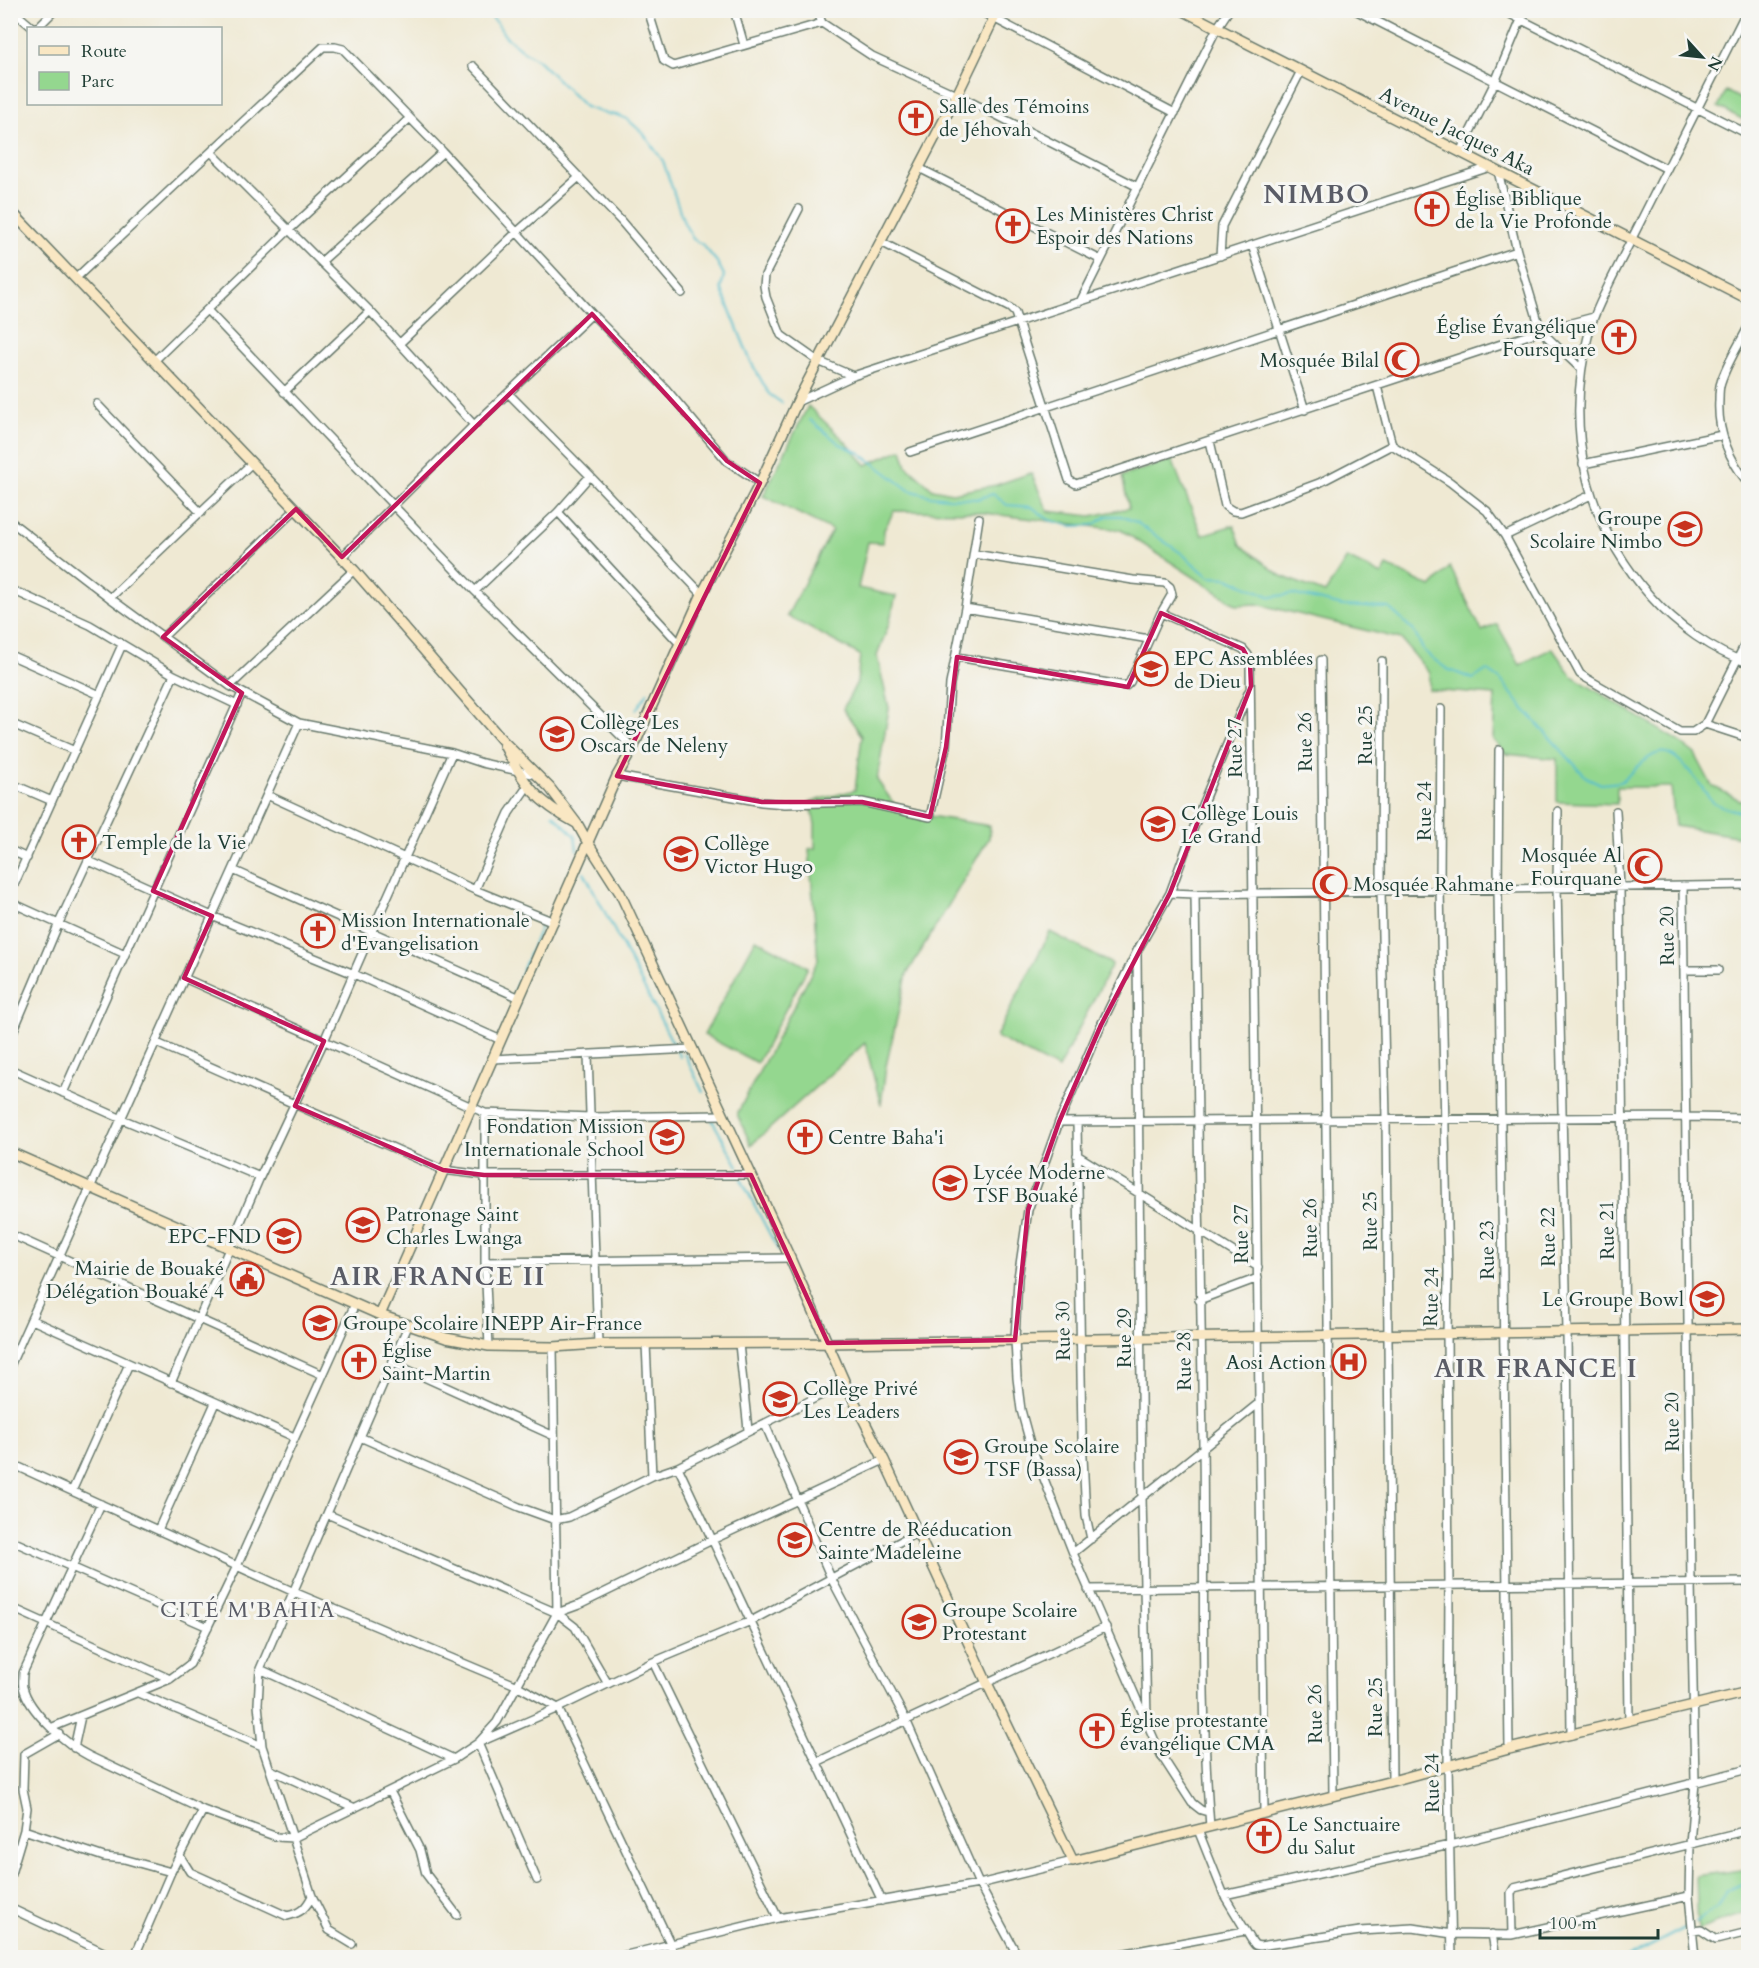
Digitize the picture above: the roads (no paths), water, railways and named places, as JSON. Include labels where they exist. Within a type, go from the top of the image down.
[{"type":"street","points":[[12,10],[32,27]]},
{"type":"street","points":[[36,27],[55,10]]},
{"type":"street","points":[[648,10],[664,61],[673,66],[822,23]]},
{"type":"street","points":[[734,10],[744,45]]},
{"type":"street","points":[[817,10],[822,23],[872,56],[957,95],[1138,187]]},
{"type":"street","points":[[978,10],[996,15],[1175,113]]},
{"type":"street","name":"Avenue Jacques Aka","points":[[1182,10],[1749,299]]},
{"type":"street","points":[[1080,302],[1217,28],[1229,10]]},
{"type":"street","points":[[1355,10],[1667,169]]},
{"type":"street","points":[[1502,10],[1749,134]]},
{"type":"street","points":[[1460,152],[1495,82],[1525,10]]},
{"type":"street","points":[[1748,10],[1631,239],[1594,317],[1581,369],[1578,417],[1583,464],[1591,495],[1608,537],[1632,575],[1655,601],[1698,637],[1749,663]]},
{"type":"street","points":[[380,1315],[588,843],[702,594],[760,483],[797,402],[957,95],[996,15]]},
{"type":"street","points":[[76,278],[323,47],[343,49],[443,152],[592,314],[666,389],[727,461],[760,483]]},
{"type":"street","points":[[473,66],[621,221],[682,293]]},
{"type":"street","points":[[1220,256],[1222,226],[1301,71]]},
{"type":"street","points":[[155,360],[290,229],[410,118]]},
{"type":"street","points":[[211,152],[370,310],[474,425]]},
{"type":"street","points":[[322,261],[443,152]]},
{"type":"street","points":[[919,168],[1101,260]]},
{"type":"street","points":[[797,402],[853,376],[1252,245],[1494,169],[1541,331],[1581,369]]},
{"type":"street","points":[[400,343],[578,178]]},
{"type":"street","points":[[799,209],[765,275],[766,297],[781,335],[819,362],[853,376]]},
{"type":"street","points":[[10,210],[342,557],[502,740],[567,807],[620,893],[790,1258],[845,1383],[884,1460],[987,1683],[1073,1861]]},
{"type":"street","points":[[881,242],[1010,308],[1015,313],[1069,480],[1076,484],[1541,331],[1594,317]]},
{"type":"street","points":[[1252,245],[1305,410]]},
{"type":"street","points":[[910,452],[1517,251]]},
{"type":"street","points":[[207,310],[475,591],[633,748]]},
{"type":"street","points":[[284,392],[370,310]]},
{"type":"street","points":[[342,557],[474,425],[592,314]]},
{"type":"street","points":[[1749,327],[1720,383],[1718,410],[1728,453],[1737,469],[1749,483]]},
{"type":"street","points":[[1377,386],[1392,445],[1449,482],[1487,511],[1505,536],[1580,674],[1680,732],[1693,732],[1705,724],[1749,638]]},
{"type":"street","points":[[508,393],[702,594]]},
{"type":"street","points":[[97,404],[201,513]]},
{"type":"street","points":[[1583,464],[1722,435]]},
{"type":"street","points":[[1210,441],[1225,506],[1233,511],[1241,512],[1319,483],[1392,445]]},
{"type":"street","points":[[110,598],[252,463]]},
{"type":"street","points":[[475,591],[558,512],[590,476]]},
{"type":"street","points":[[1505,536],[1591,495]]},
{"type":"street","points":[[163,637],[296,509]]},
{"type":"street","points":[[558,512],[679,643]]},
{"type":"street","points":[[618,776],[762,802],[785,804],[862,802],[930,817],[946,747],[950,684],[957,657],[979,518]]},
{"type":"street","points":[[10,521],[230,686],[299,723],[452,753],[539,776]]},
{"type":"street","points":[[957,657],[1126,686],[1172,594],[1170,587],[1165,583],[1133,580],[974,554]]},
{"type":"street","points":[[230,686],[354,570]]},
{"type":"street","points":[[10,599],[12,590],[90,625],[174,675],[237,705]]},
{"type":"street","points":[[965,608],[1149,639]]},
{"type":"street","name":"Rue 27","points":[[1161,613],[1243,649],[1250,662],[1264,1813]]},
{"type":"street","points":[[10,894],[122,645]]},
{"type":"street","points":[[10,655],[100,695]]},
{"type":"street","name":"Rue 26","points":[[1321,660],[1333,1796]]},
{"type":"street","name":"Rue 25","points":[[1382,661],[1381,890],[1386,1119],[1392,1781]]},
{"type":"street","points":[[10,1039],[59,923],[174,675]]},
{"type":"street","points":[[1209,1812],[1201,1810],[1192,1803],[1161,1755],[1088,1589],[1030,1443],[1018,1389],[1015,1340],[1017,1278],[1028,1210],[1059,1122],[1101,1024],[1137,951],[1170,893],[1202,805],[1251,686]]},
{"type":"street","points":[[63,1093],[242,693]]},
{"type":"street","name":"Rue 24","points":[[1441,709],[1440,889],[1448,1273],[1448,1765],[1452,1958]]},
{"type":"street","points":[[10,723],[75,751]]},
{"type":"street","points":[[10,1366],[299,723]]},
{"type":"street","points":[[1705,724],[1749,738]]},
{"type":"street","points":[[502,740],[527,787],[543,802],[578,825]]},
{"type":"street","name":"Rue 23","points":[[1499,750],[1498,890],[1509,1749]]},
{"type":"street","points":[[171,1383],[260,1176],[295,1106],[452,753]]},
{"type":"street","points":[[10,783],[52,801]]},
{"type":"street","points":[[475,890],[509,813],[527,787]]},
{"type":"street","points":[[267,795],[475,890],[554,922]]},
{"type":"street","name":"Rue 22","points":[[1558,811],[1557,888],[1567,1332],[1571,1735]]},
{"type":"street","name":"Rue 21","points":[[1616,811],[1620,887],[1629,1721]]},
{"type":"street","points":[[10,850],[27,858]]},
{"type":"street","points":[[89,861],[153,891],[354,974],[501,1040]]},
{"type":"street","points":[[233,870],[520,998]]},
{"type":"street","points":[[1170,893],[1749,885]]},
{"type":"street","name":"Rue 20","points":[[1683,886],[1692,1706],[1695,1782],[1689,1896],[1695,1958]]},
{"type":"street","name":"Rue 28","points":[[1195,894],[1203,1588],[1210,1827]]},
{"type":"street","points":[[10,902],[125,954]]},
{"type":"street","name":"Rue 29","points":[[1137,951],[1142,1497],[1148,1724]]},
{"type":"street","points":[[1684,970],[1718,970]]},
{"type":"street","points":[[184,978],[485,1113],[590,1117],[723,1115]]},
{"type":"street","points":[[157,1043],[444,1170],[484,1175],[751,1175]]},
{"type":"street","points":[[492,1059],[692,1049]]},
{"type":"street","points":[[588,1055],[598,1344]]},
{"type":"street","points":[[10,1069],[122,1119],[260,1176]]},
{"type":"street","points":[[485,1113],[485,1262],[489,1346]]},
{"type":"street","points":[[1059,1122],[1749,1118]]},
{"type":"street","name":"Rue 30","points":[[1077,1122],[1079,1340],[1084,1494],[1091,1539]]},
{"type":"street","points":[[10,1152],[380,1315],[446,1338],[489,1346],[1079,1340],[1749,1329]]},
{"type":"street","points":[[1077,1155],[1258,1267]]},
{"type":"street","points":[[10,1234],[323,1375]]},
{"type":"street","points":[[485,1262],[790,1258]]},
{"type":"street","points":[[1199,1300],[1258,1278]]},
{"type":"street","points":[[53,1727],[170,1679],[190,1664],[237,1566],[355,1304]]},
{"type":"street","points":[[32,1320],[294,1437]]},
{"type":"street","points":[[352,1944],[330,1932],[312,1896],[262,1746],[258,1704],[260,1669],[408,1326]]},
{"type":"street","points":[[646,1344],[652,1476]]},
{"type":"street","points":[[739,1344],[748,1430]]},
{"type":"street","points":[[478,1743],[497,1722],[557,1613],[553,1347]]},
{"type":"street","points":[[393,1363],[554,1436]]},
{"type":"street","points":[[72,1491],[129,1364]]},
{"type":"street","points":[[360,1437],[519,1507],[555,1520],[569,1517],[652,1476],[678,1467],[845,1383]]},
{"type":"street","points":[[158,1530],[215,1403]]},
{"type":"street","points":[[1073,1553],[1259,1403]]},
{"type":"street","points":[[765,1424],[831,1578],[906,1720],[980,1884],[1019,1958]]},
{"type":"street","points":[[557,1613],[579,1605],[884,1460]]},
{"type":"street","points":[[10,1463],[294,1592],[518,1686],[558,1708],[671,1945],[673,1958]]},
{"type":"street","points":[[678,1467],[882,1901]]},
{"type":"street","points":[[101,1504],[23,1673],[22,1685],[27,1697],[42,1718],[74,1749],[203,1810],[277,1837],[293,1838],[454,1760],[478,1743],[558,1708],[653,1662],[751,1621],[918,1532]]},
{"type":"street","points":[[327,1514],[557,1613],[575,1627],[608,1684]]},
{"type":"street","points":[[10,1540],[208,1627]]},
{"type":"street","points":[[1088,1589],[1749,1582]]},
{"type":"street","points":[[10,1607],[170,1679]]},
{"type":"street","points":[[817,1762],[1106,1627]]},
{"type":"street","points":[[653,1662],[778,1918]]},
{"type":"street","points":[[260,1669],[454,1760]]},
{"type":"street","points":[[614,1958],[778,1918],[980,1884],[1392,1781],[1509,1749],[1749,1692]]},
{"type":"street","points":[[138,1693],[262,1746]]},
{"type":"street","points":[[74,1749],[81,1716]]},
{"type":"street","points":[[10,1877],[24,1830],[27,1808],[23,1789],[24,1754],[59,1734]]},
{"type":"street","points":[[478,1743],[537,1880]]},
{"type":"street","points":[[1224,1895],[1450,1845],[1749,1768]]},
{"type":"street","points":[[271,1770],[355,1808]]},
{"type":"street","points":[[390,1791],[420,1850],[426,1874],[457,1916]]},
{"type":"street","points":[[134,1958],[171,1872],[203,1810]]},
{"type":"street","points":[[24,1830],[104,1857],[124,1859],[171,1872]]},
{"type":"street","points":[[1198,1830],[1224,1895],[1245,1931],[1255,1945],[1260,1946],[1360,1931],[1413,1928],[1452,1934],[1512,1935],[1689,1896]]},
{"type":"street","points":[[1512,1935],[1511,1893],[1514,1888],[1749,1830]]},
{"type":"street","points":[[180,1856],[190,1872],[287,1916],[296,1914],[305,1908],[312,1896]]},
{"type":"street","points":[[10,1908],[116,1958]]},
{"type":"street","points":[[1692,1931],[1701,1930],[1716,1940],[1749,1932]]},
{"type":"street","points":[[1099,1958],[1245,1931]]},
{"type":"street","points":[[1492,1935],[1496,1958]]},
{"type":"waterway","points":[[485,10],[505,36],[538,60],[585,107],[627,119],[643,133],[663,161],[684,223],[693,239],[703,245],[724,275],[721,288],[751,362],[769,394],[782,403]]},
{"type":"waterway","points":[[810,420],[840,444],[860,453],[909,490],[949,498],[977,499],[993,494],[1007,505],[1032,507],[1049,520],[1072,526],[1093,525],[1107,516],[1121,516],[1136,522],[1181,553],[1209,577],[1228,578],[1271,597],[1292,594],[1343,606],[1389,608],[1413,630],[1424,651],[1447,669],[1473,679],[1487,670],[1500,679],[1522,707],[1586,777],[1601,784],[1621,782],[1644,761],[1661,752],[1677,759],[1713,802],[1748,814]]},
{"type":"waterway","points":[[636,710],[648,692]]},
{"type":"waterway","points":[[553,814],[575,836]]},
{"type":"waterway","points":[[575,835],[577,850]]},
{"type":"waterway","points":[[584,872],[680,1057]]},
{"type":"waterway","points":[[514,991],[541,926]]},
{"type":"waterway","points":[[684,1053],[703,1092]]},
{"type":"waterway","points":[[712,1120],[738,1166]]},
{"type":"waterway","points":[[741,1179],[778,1250]]},
{"type":"waterway","points":[[1696,1922],[1717,1907],[1726,1891],[1748,1881]]},
{"type":"waterway","points":[[1627,1958],[1687,1927]]},
{"type":"place","name":"Salle des Témoins de Jéhovah","points":[[916,118]]},
{"type":"place","name":"Église Biblique de la Vie Profonde","points":[[1432,209]]},
{"type":"place","name":"Les Ministères Christ Espoir des Nations","points":[[1013,226]]},
{"type":"place","name":"Église Évangélique Foursquare","points":[[1619,337]]},
{"type":"place","name":"Mosquée Bilal","points":[[1402,360]]},
{"type":"place","name":"Groupe Scolaire Nimbo","points":[[1685,529]]},
{"type":"place","name":"EPC Assemblées de Dieu","points":[[1151,669]]},
{"type":"place","name":"Collège Les Oscars de Neleny","points":[[557,734]]},
{"type":"place","name":"Collège Louis Le Grand","points":[[1158,824]]},
{"type":"place","name":"Temple de la Vie","points":[[79,842]]},
{"type":"place","name":"Collège Victor Hugo","points":[[681,854]]},
{"type":"place","name":"Mosquée Al Fourquane","points":[[1645,866]]},
{"type":"place","name":"Mosquée Rahmane","points":[[1330,884]]},
{"type":"place","name":"Mission Internationale d'Evangelisation","points":[[318,931]]},
{"type":"place","name":"Fondation Mission Internationale School","points":[[667,1137]]},
{"type":"place","name":"Centre Baha'i","points":[[805,1137]]},
{"type":"place","name":"Lycée Moderne TSF Bouaké","points":[[950,1183]]},
{"type":"place","name":"Patronage Saint Charles Lwanga","points":[[363,1225]]},
{"type":"place","name":"EPC-FND","points":[[284,1236]]},
{"type":"place","name":"Mairie de Bouaké Délégation Bouaké 4","points":[[247,1279]]},
{"type":"place","name":"Le Groupe Bowl","points":[[1707,1299]]},
{"type":"place","name":"Groupe Scolaire INEPP Air-France","points":[[320,1323]]},
{"type":"place","name":"Église Saint-Martin","points":[[359,1362]]},
{"type":"place","name":"Aosi Action","points":[[1349,1362]]},
{"type":"place","name":"Collège Privé Les Leaders","points":[[780,1399]]},
{"type":"place","name":"Groupe Scolaire TSF (Bassa)","points":[[961,1457]]},
{"type":"place","name":"Centre de Rééducation Sainte Madeleine","points":[[795,1540]]},
{"type":"place","name":"Groupe Scolaire Protestant","points":[[919,1622]]},
{"type":"place","name":"Église protestante évangélique CMA","points":[[1097,1731]]},
{"type":"place","name":"Le Sanctuaire du Salut","points":[[1264,1836]]},
{"type":"district","name":"NIMBO","points":[[1317,194]]},
{"type":"district","name":"AIR FRANCE II","points":[[438,1276]]},
{"type":"district","name":"AIR FRANCE I","points":[[1536,1368]]},
{"type":"district","name":"CITÉ M'BAHIA","points":[[248,1610]]}]
